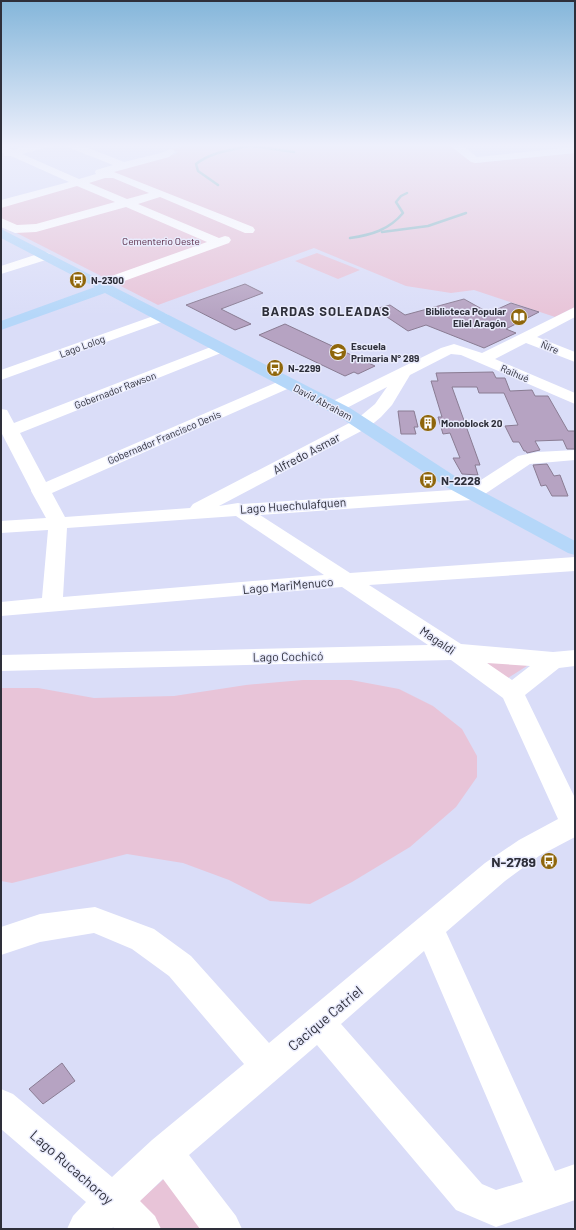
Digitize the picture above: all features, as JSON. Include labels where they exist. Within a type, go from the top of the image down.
[{"type":"main road","name":"David Abraham","points":[[1,233],[44,256],[108,284],[162,317],[334,407],[363,423],[428,468],[472,494],[575,548]]},
{"type":"main road","points":[[1,321],[108,284]]},
{"type":"main road","points":[[1,326],[97,292],[108,284]]},
{"type":"street","points":[[122,201],[218,242]]},
{"type":"street","points":[[1,222],[16,229],[36,228],[132,201]]},
{"type":"street","points":[[108,284],[248,230],[178,201]]},
{"type":"street","points":[[1,270],[44,256]]},
{"type":"street","points":[[482,359],[571,316]]},
{"type":"street","name":"Lago Lolog","points":[[1,375],[162,317]]},
{"type":"street","name":"Ñire","points":[[525,337],[575,357]]},
{"type":"street","name":"Gobernador Rawson","points":[[9,431],[221,348]]},
{"type":"street","name":"Raihué","points":[[403,373],[446,351],[454,349],[463,350],[575,399]]},
{"type":"street","points":[[334,407],[403,373]]},
{"type":"street","name":"Alfredo Asmar","points":[[192,512],[363,423],[374,414],[395,387],[403,373]]},
{"type":"street","name":"Gobernador Francisco Denis","points":[[40,491],[288,383]]},
{"type":"street","points":[[1,414],[40,491],[58,522],[52,606]]},
{"type":"street","name":"Lago Huechulafquen","points":[[1,527],[192,512],[472,494],[524,460],[537,457],[575,455]]},
{"type":"street","name":"Magaldi","points":[[238,509],[456,652],[512,693],[574,824]]},
{"type":"street","name":"Lago MariMenuco","points":[[1,609],[52,606],[347,580],[575,564]]},
{"type":"street","name":"Lago Cochicó","points":[[1,663],[456,652],[564,659]]},
{"type":"street","points":[[512,693],[564,659]]},
{"type":"street","name":"Cacique Catriel","points":[[86,1229],[113,1201],[165,1153],[511,860],[574,824]]},
{"type":"street","points":[[1,941],[40,928],[95,920],[143,939],[180,966],[267,1066]]},
{"type":"street","points":[[319,1023],[469,1197],[496,1209],[561,1187],[429,929]]},
{"type":"street","name":"Lago Rucachoroy","points":[[1,1106],[113,1201],[142,1229]]},
{"type":"street","points":[[165,1153],[223,1229]]},
{"type":"green space","name":"Cementerio Oeste","points":[[7,201],[575,201],[575,307],[555,317],[474,290],[451,293],[406,286],[314,248],[158,305],[1,225],[1,203]]},
{"type":"green space","points":[[317,253],[360,270],[338,279],[295,261]]},
{"type":"green space","points":[[485,661],[530,664],[505,680]]},
{"type":"green space","points":[[303,680],[351,680],[399,689],[433,706],[462,729],[477,756],[477,777],[456,807],[410,847],[352,882],[310,904],[270,901],[229,880],[183,863],[127,854],[12,883],[1,881],[1,688],[38,688],[94,698],[174,696],[246,685]]},
{"type":"green space","points":[[166,1177],[203,1229],[161,1229],[135,1205]]},
{"type":"building","points":[[245,284],[263,293],[221,309],[251,324],[235,330],[186,305]]},
{"type":"building","points":[[464,299],[489,313],[511,303],[539,312],[506,329],[516,333],[484,348],[426,325],[408,331],[375,309],[390,305],[405,315]]},
{"type":"building","points":[[285,324],[375,366],[358,374],[354,372],[345,376],[259,335]]},
{"type":"building","points":[[493,372],[496,378],[505,378],[510,391],[532,390],[535,396],[548,396],[568,431],[575,431],[575,449],[567,449],[563,440],[535,441],[540,450],[527,453],[524,451],[519,442],[513,442],[505,426],[518,425],[504,393],[479,393],[477,387],[452,387],[480,465],[475,465],[478,475],[462,474],[453,458],[460,458],[450,433],[443,434],[438,417],[442,417],[431,381],[438,381],[436,373]]},
{"type":"building","points":[[398,411],[414,411],[418,427],[414,427],[416,434],[401,434]]},
{"type":"building","points":[[547,464],[554,476],[560,475],[568,496],[552,496],[546,485],[541,486],[533,465]]},
{"type":"building","points":[[62,1063],[75,1081],[43,1104],[29,1089]]},
{"type":"waterway","points":[[350,238],[379,231],[392,224],[403,213],[396,201]]},
{"type":"waterway","points":[[382,232],[428,226],[466,213]]},
{"type":"place","name":"N-2300","points":[[78,280]]},
{"type":"place","name":"Biblioteca Popular Eliel Aragón","points":[[519,317]]},
{"type":"place","name":"Escuela Primaria N° 289","points":[[338,352]]},
{"type":"place","name":"N-2299","points":[[275,368]]},
{"type":"place","name":"Monoblock 20","points":[[428,423]]},
{"type":"place","name":"N-2228","points":[[428,480]]},
{"type":"place","name":"N-2789","points":[[549,861]]},
{"type":"district","name":"BARDAS SOLEADAS","points":[[326,311]]}]
